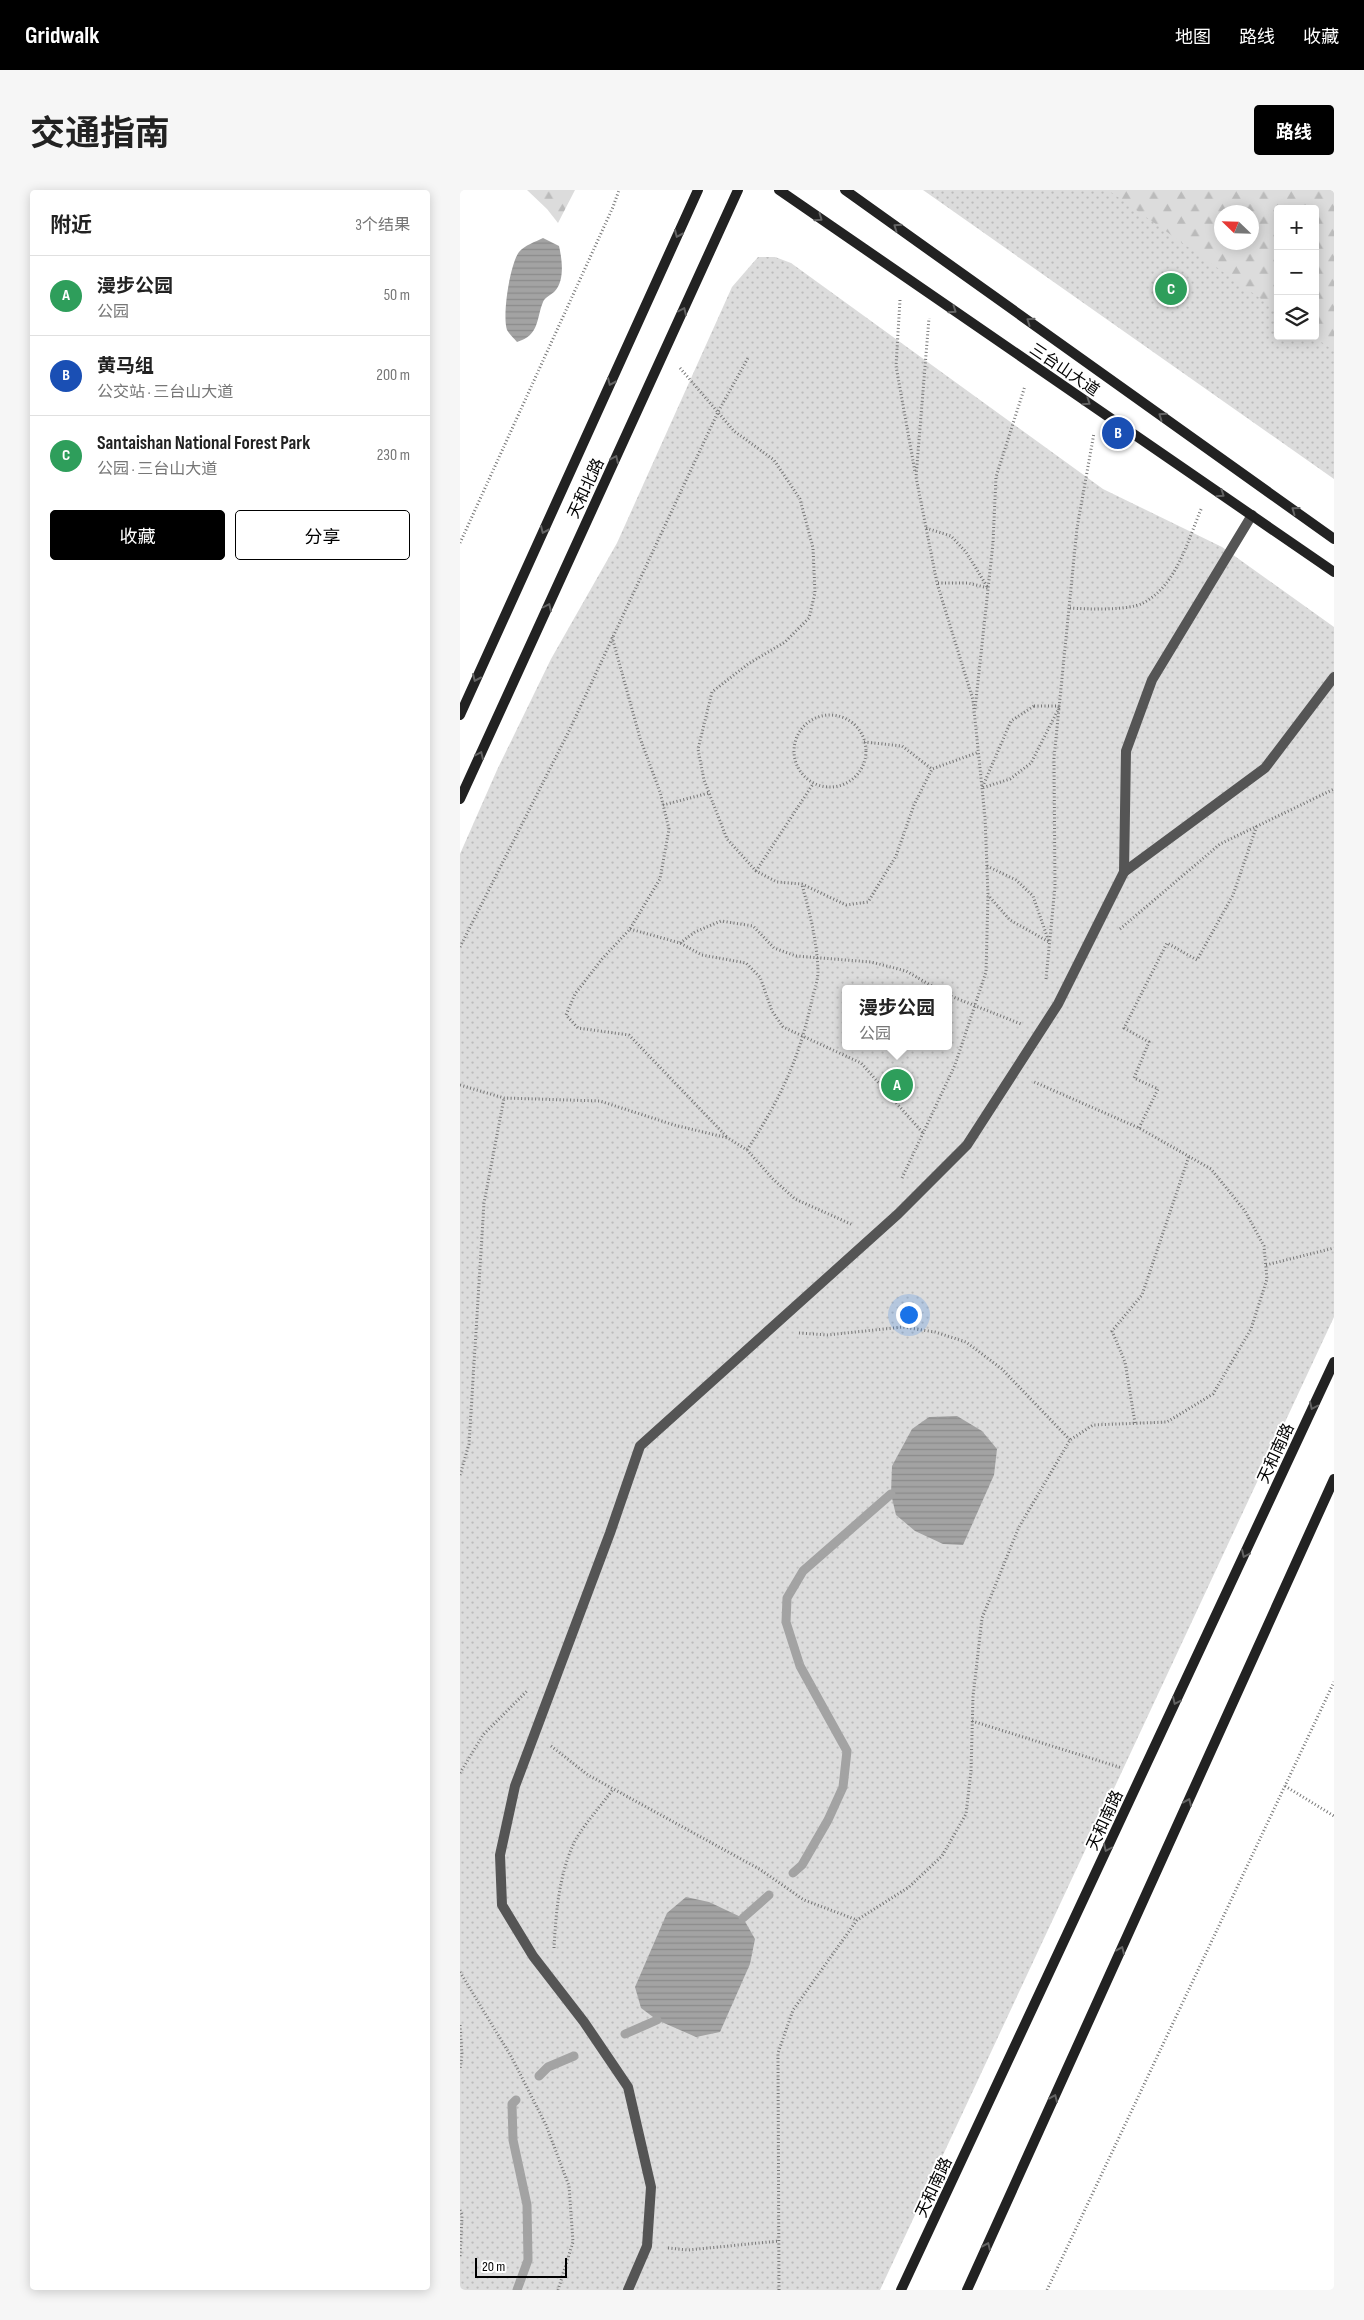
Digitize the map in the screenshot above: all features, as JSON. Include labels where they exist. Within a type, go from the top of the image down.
[{"type":"street","name":"天和北路","points":[[460,714],[698,190]]},
{"type":"street","name":"天和北路","points":[[460,799],[738,190]]},
{"type":"street","name":"三台山大道","points":[[779,190],[1334,572]]},
{"type":"street","name":"三台山大道","points":[[845,190],[1334,539]]},
{"type":"street","points":[[628,2290],[647,2246],[650,2187],[628,2087],[584,2022],[533,1956],[502,1905],[500,1855],[515,1786],[610,1533],[640,1446],[874,1235],[967,1145],[1058,1004],[1124,872],[1126,752],[1152,680],[1252,516]]},
{"type":"street","points":[[1124,872],[1265,768],[1334,677]]},
{"type":"street","name":"天和南路","points":[[901,2290],[1334,1362]]},
{"type":"street","points":[[967,2290],[1334,1479]]},
{"type":"path","points":[[460,543],[613,207],[619,190]]},
{"type":"path","points":[[899,1184],[955,1065],[986,972],[988,895],[982,788],[973,700],[937,583],[896,366],[902,275]]},
{"type":"path","points":[[916,477],[931,295]]},
{"type":"path","points":[[665,350],[734,430],[774,460],[800,499],[813,548],[815,593],[809,618],[785,642],[748,664],[712,692],[698,749],[709,793],[726,839],[756,871],[776,882],[802,884],[846,905],[868,902],[896,856],[914,805],[932,769],[978,752]]},
{"type":"path","points":[[460,946],[569,731],[718,412],[748,358]]},
{"type":"path","points":[[974,714],[993,542],[996,477],[1032,365]]},
{"type":"path","points":[[1046,982],[1054,887],[1054,758],[1077,528],[1098,410]]},
{"type":"path","points":[[1070,608],[1099,610],[1142,604],[1168,584],[1210,487]]},
{"type":"path","points":[[926,527],[951,536],[966,552],[988,588]]},
{"type":"path","points":[[937,583],[968,583],[988,588]]},
{"type":"path","points":[[612,636],[640,738],[660,792],[669,829],[660,879],[630,929],[602,959],[575,994],[566,1015],[578,1028],[629,1035],[728,1138],[747,1150],[773,1179],[795,1199],[874,1235]]},
{"type":"path","points":[[982,788],[1011,720],[1034,706],[1060,706]]},
{"type":"path","points":[[982,788],[1010,779],[1031,763],[1060,706]]},
{"type":"path","points":[[829,715],[841,717],[852,722],[860,731],[864,742],[866,754],[863,765],[852,779],[836,787],[824,787],[813,784],[797,766],[794,755],[797,738],[808,723],[829,715]]},
{"type":"path","points":[[864,742],[902,746],[932,769]]},
{"type":"path","points":[[756,871],[813,784]]},
{"type":"path","points":[[1113,936],[1220,844],[1334,789]]},
{"type":"path","points":[[664,805],[709,793]]},
{"type":"path","points":[[1139,1128],[1158,1089],[1134,1078],[1148,1042],[1124,1028],[1167,943],[1197,960],[1232,895],[1257,825]]},
{"type":"path","points":[[987,866],[1016,880],[1034,896],[1049,942]]},
{"type":"path","points":[[747,1150],[773,1111],[792,1072],[818,973],[810,915],[802,884]]},
{"type":"path","points":[[988,895],[1010,920],[1049,942]]},
{"type":"path","points":[[680,943],[696,932],[720,921],[753,926],[774,948],[796,956],[871,962],[906,971],[930,985]]},
{"type":"path","points":[[630,929],[680,943],[702,956],[746,963],[760,977],[772,1010],[783,1027],[861,1063],[923,1134]]},
{"type":"path","points":[[952,997],[1041,1031]]},
{"type":"path","points":[[779,2290],[778,2053],[792,2010],[857,1920],[909,1887],[942,1856],[966,1814],[971,1771],[972,1721],[982,1618],[1019,1527],[1070,1440],[1093,1425],[1167,1422],[1213,1394],[1251,1329],[1267,1279],[1264,1246],[1245,1210],[1211,1168],[1139,1128],[1014,1073]]},
{"type":"path","points":[[460,1085],[504,1098],[600,1100],[674,1125],[728,1138]]},
{"type":"path","points":[[460,1475],[470,1444],[484,1203],[504,1098]]},
{"type":"path","points":[[1135,1423],[1125,1362],[1112,1331],[1142,1296],[1189,1156]]},
{"type":"path","points":[[1266,1264],[1334,1248]]},
{"type":"path","points":[[775,1324],[803,1334],[827,1335],[904,1327],[935,1332],[966,1342],[1002,1368],[1070,1440]]},
{"type":"path","points":[[1047,2290],[1334,1682]]},
{"type":"path","points":[[460,1773],[483,1735],[528,1689]]},
{"type":"path","points":[[972,1721],[1142,1774]]},
{"type":"path","points":[[535,1733],[588,1775],[761,1870],[804,1900],[857,1920]]},
{"type":"path","points":[[1285,1786],[1334,1816]]},
{"type":"path","points":[[554,1954],[556,1908],[565,1870],[576,1839],[613,1789]]},
{"type":"path","points":[[460,1972],[512,2058],[546,2125],[569,2186],[573,2242],[558,2290]]},
{"type":"path","points":[[460,2025],[462,2055],[460,2069]]},
{"type":"path","points":[[460,2210],[462,2216],[460,2258]]},
{"type":"path","points":[[647,2246],[688,2250],[778,2241]]},
{"type":"green space","points":[[527,190],[575,190],[558,223],[547,209]]},
{"type":"green space","points":[[923,190],[1334,190],[1334,479]]},
{"type":"green space","points":[[1108,190],[1334,190],[1334,351],[1319,340],[1319,205],[1274,205],[1274,308]]},
{"type":"green space","points":[[758,257],[775,257],[791,263],[1103,489],[1222,547],[1334,627],[1334,1317],[880,2290],[460,2290],[460,854],[497,770],[551,659],[617,543],[732,287]]},
{"type":"shaded area","points":[[543,238],[559,246],[562,263],[560,281],[555,291],[544,300],[533,331],[530,335],[517,342],[508,332],[506,323],[506,302],[510,278],[519,252]]},
{"type":"shaded area","points":[[957,1416],[982,1431],[997,1449],[994,1475],[963,1545],[943,1544],[915,1531],[896,1515],[891,1494],[892,1466],[912,1429],[929,1417]]},
{"type":"shaded area","points":[[686,1897],[709,1902],[743,1918],[755,1939],[750,1964],[720,2032],[696,2037],[657,2020],[641,2008],[635,1987],[667,1913]]},
{"type":"waterway","points":[[793,1873],[802,1865],[828,1820],[843,1787],[847,1751],[800,1666],[786,1622],[787,1598],[803,1571],[891,1494]]},
{"type":"waterway","points":[[743,1918],[769,1895]]},
{"type":"waterway","points":[[625,2034],[657,2020]]},
{"type":"waterway","points":[[539,2076],[548,2067],[574,2056]]},
{"type":"waterway","points":[[516,2100],[512,2104],[513,2140],[527,2205],[528,2260],[517,2290]]},
{"type":"place","name":"Santaishan National Forest Park","points":[[1171,289]]},
{"type":"place","name":"黄马组","points":[[1118,433]]},
{"type":"place","name":"漫步公园","points":[[897,1085]]}]
